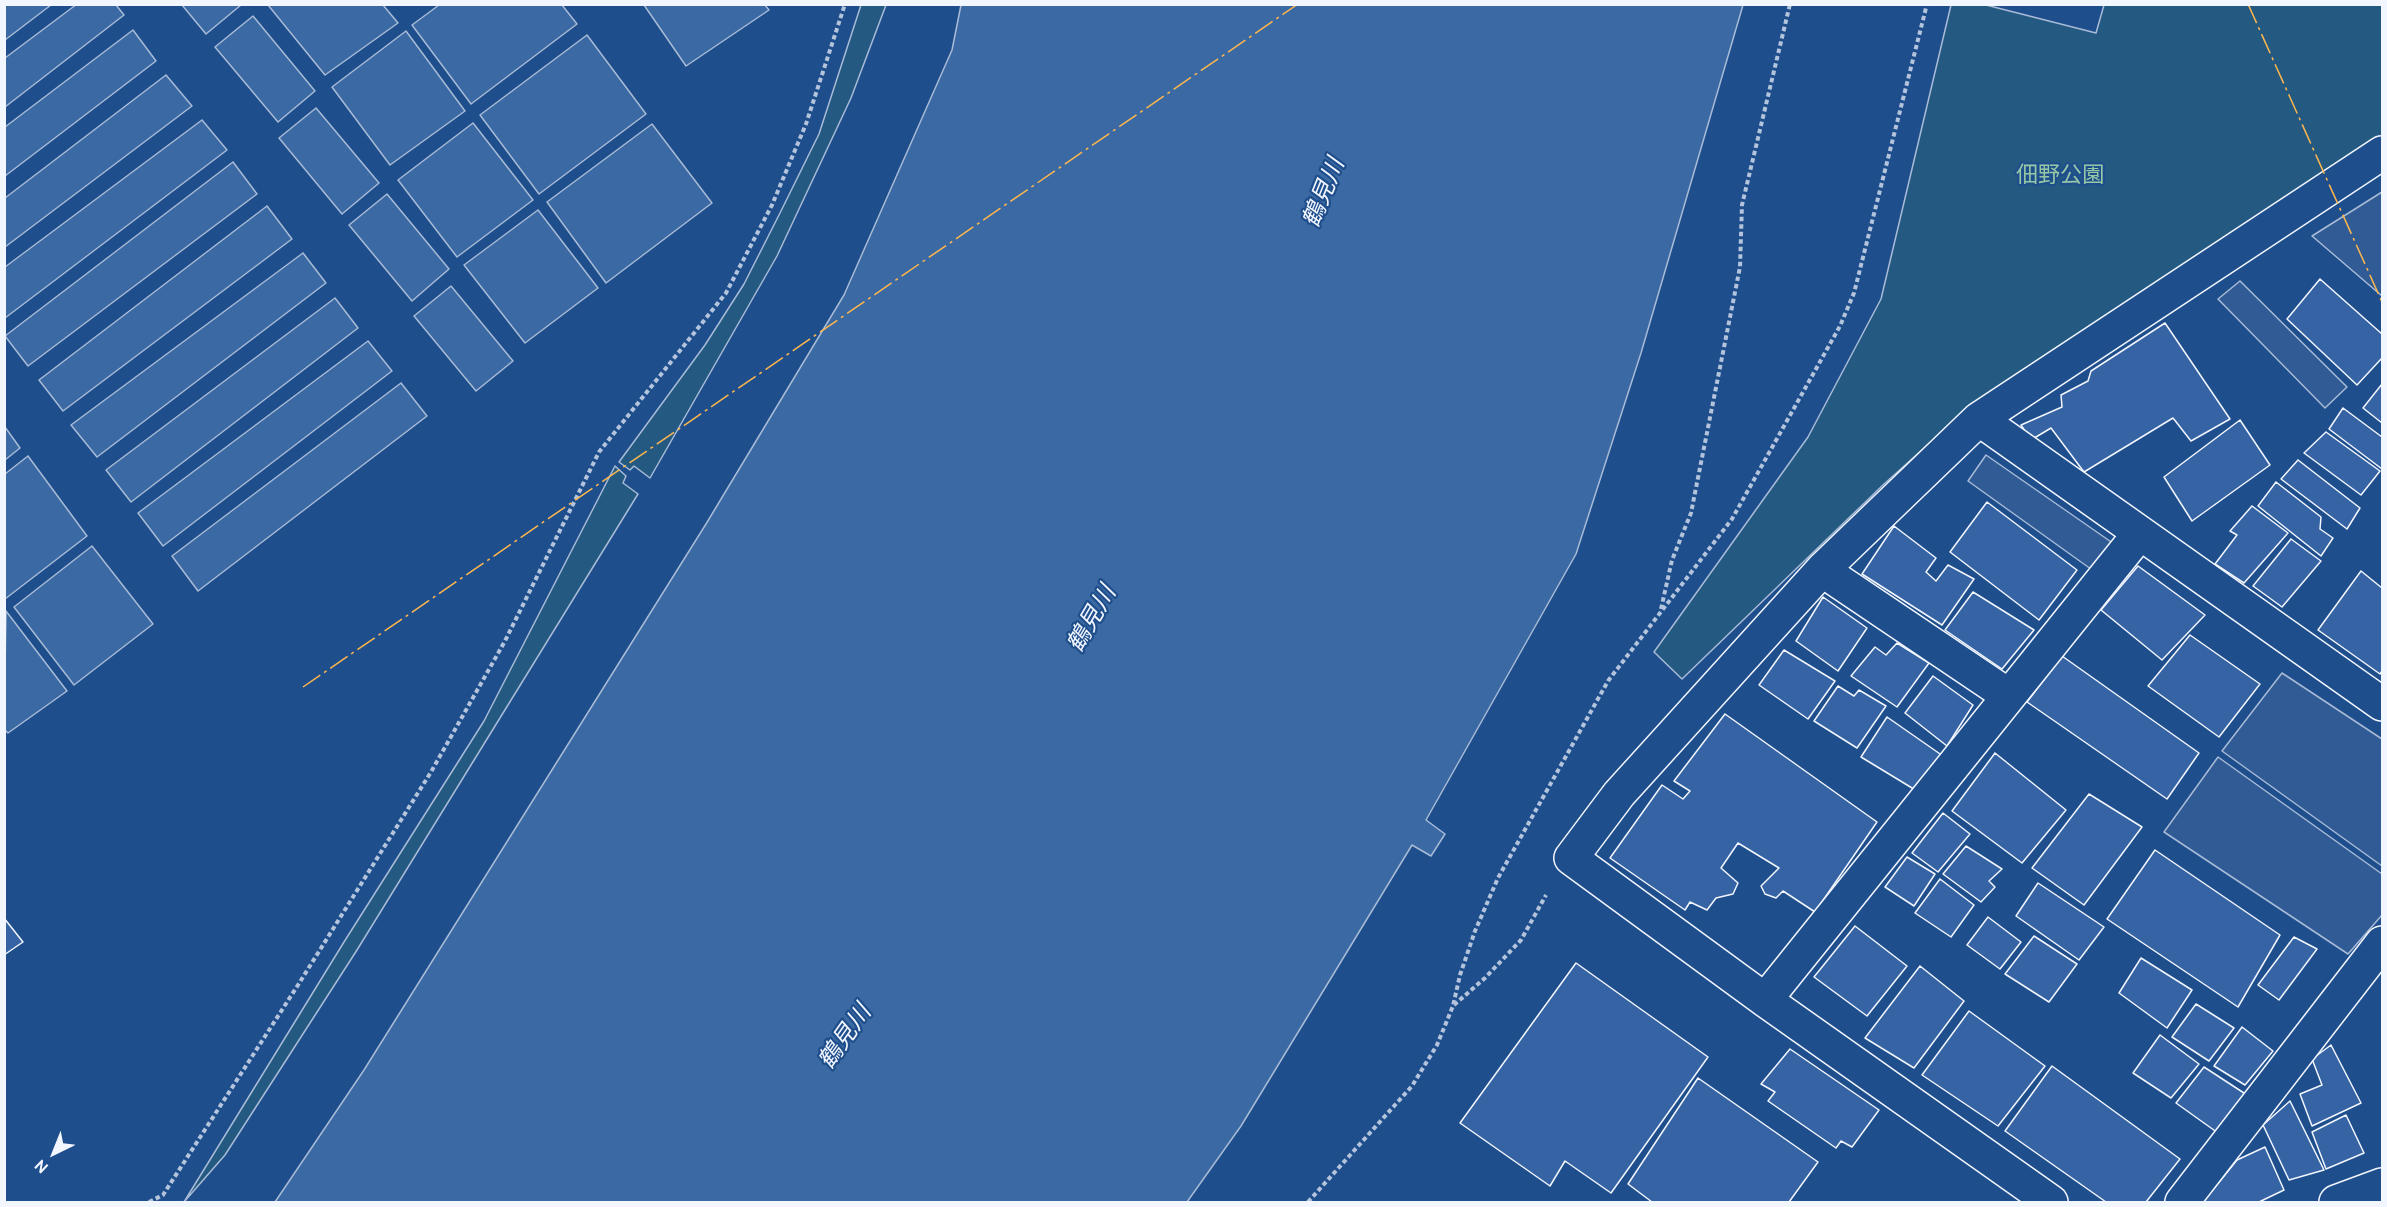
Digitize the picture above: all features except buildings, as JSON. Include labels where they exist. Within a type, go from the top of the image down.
[{"type":"street","points":[[2051,1203],[1765,1000],[1571,858],[1619,794],[1822,570],[1979,419],[2382,153]]},
{"type":"street","points":[[1979,419],[2382,705]]},
{"type":"street","points":[[1765,1000],[2140,533]]},
{"type":"street","points":[[1822,570],[2009,696]]},
{"type":"street","points":[[2182,1203],[2382,943]]},
{"type":"street","points":[[2336,1203],[2382,1185]]},
{"type":"path","points":[[149,1203],[163,1195],[298,985],[431,771],[505,641],[599,452],[726,293],[771,205],[806,124],[845,4]]},
{"type":"path","points":[[1660,613],[1672,560],[1691,513],[1740,267],[1742,205],[1790,4]]},
{"type":"path","points":[[1308,1203],[1412,1086],[1437,1045],[1454,1006],[1460,975],[1475,931],[1498,878],[1608,681],[1732,519],[1840,326],[1854,293],[1927,4]]},
{"type":"path","points":[[1454,1006],[1485,978],[1521,940],[1547,894]]},
{"type":"green space","points":[[861,5],[886,5],[851,98],[777,256],[650,478],[634,466],[630,470],[619,462],[705,345],[744,284],[780,213],[819,134]]},
{"type":"green space","name":"佃野公園","points":[[1951,5],[1986,5],[2096,33],[2104,5],[2382,5],[2382,143],[1970,407],[1884,484],[1682,679],[1654,652],[1808,437],[1881,299]]},
{"type":"green space","points":[[615,466],[626,476],[623,483],[638,494],[357,950],[225,1155],[184,1202],[344,942],[484,721]]},
{"type":"shaded area","points":[[2382,192],[2382,296],[2312,236]]},
{"type":"shaded area","points":[[2240,281],[2347,387],[2325,408],[2218,299]]},
{"type":"shaded area","points":[[1986,455],[2117,546],[2095,572],[1968,481]]},
{"type":"shaded area","points":[[2282,673],[2382,739],[2382,866],[2222,751]]},
{"type":"shaded area","points":[[2218,757],[2382,874],[2382,915],[2348,954],[2164,832]]},
{"type":"water","points":[[5,4],[51,4],[51,5],[5,40]]},
{"type":"water","points":[[77,4],[116,5],[124,15],[5,107],[5,58]]},
{"type":"water","points":[[182,5],[241,5],[206,34]]},
{"type":"water","points":[[268,5],[383,5],[398,23],[325,75]]},
{"type":"water","points":[[439,5],[562,5],[577,24],[471,104],[412,25]]},
{"type":"water","points":[[644,5],[765,5],[769,10],[686,66]]},
{"type":"water","name":"鶴見川","points":[[961,5],[1743,5],[1641,353],[1576,554],[1426,820],[1445,834],[1431,856],[1412,845],[1241,1126],[1187,1202],[275,1202],[364,1070],[706,524],[844,295],[952,50]]},
{"type":"water","points":[[253,16],[315,91],[278,122],[215,47]]},
{"type":"water","points":[[133,30],[156,61],[5,176],[5,127]]},
{"type":"water","points":[[406,31],[465,111],[390,165],[332,87]]},
{"type":"water","points":[[587,35],[646,114],[539,194],[480,115]]},
{"type":"water","points":[[166,75],[192,106],[5,247],[5,198]]},
{"type":"water","points":[[316,108],[379,183],[342,214],[279,138]]},
{"type":"water","points":[[202,120],[227,150],[5,318],[5,267]]},
{"type":"water","points":[[473,123],[533,200],[457,257],[398,180]]},
{"type":"water","points":[[652,124],[712,203],[606,283],[547,202]]},
{"type":"water","points":[[233,162],[257,194],[28,366],[5,336]]},
{"type":"water","points":[[387,194],[449,269],[412,301],[349,225]]},
{"type":"water","points":[[267,206],[292,239],[63,411],[39,380]]},
{"type":"water","points":[[538,210],[598,288],[525,343],[464,265]]},
{"type":"water","points":[[303,253],[326,283],[97,457],[71,425]]},
{"type":"water","points":[[451,286],[513,361],[476,391],[414,316]]},
{"type":"water","points":[[335,298],[358,328],[131,502],[106,470]]},
{"type":"water","points":[[368,341],[392,371],[163,546],[138,513]]},
{"type":"water","points":[[401,383],[427,416],[198,591],[172,556]]},
{"type":"water","points":[[5,427],[20,448],[4,460]]},
{"type":"water","points":[[28,456],[87,536],[5,599],[5,474]]},
{"type":"water","points":[[92,546],[153,624],[74,685],[14,607]]},
{"type":"water","points":[[6,611],[67,691],[8,733],[4,729]]},
{"type":"power","points":[[303,687],[1298,4]]},
{"type":"power","points":[[2248,4],[2382,302]]}]
